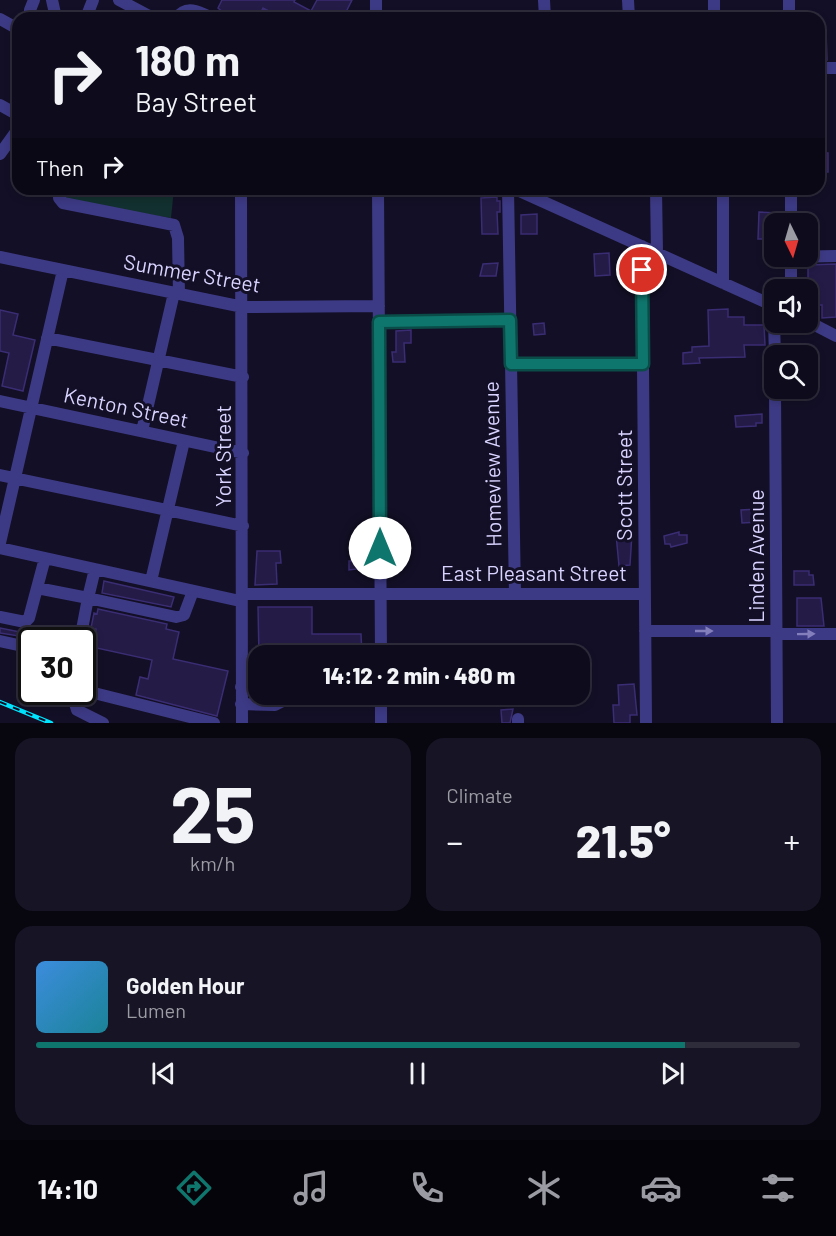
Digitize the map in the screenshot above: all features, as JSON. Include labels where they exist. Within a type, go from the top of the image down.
[{"type":"street","points":[[119,0],[142,12]]},
{"type":"street","points":[[186,12],[198,10],[202,12]]},
{"type":"street","points":[[0,154],[12,137]]},
{"type":"street","points":[[59,195],[63,203],[174,225],[178,238],[176,293],[142,431]]},
{"type":"street","name":"York Street","points":[[241,195],[242,723]]},
{"type":"street","points":[[378,195],[381,645]]},
{"type":"street","name":"Homeview Avenue","points":[[508,195],[514,594]]},
{"type":"street","points":[[528,195],[764,301]]},
{"type":"street","points":[[656,195],[657,253]]},
{"type":"street","points":[[723,195],[723,283]]},
{"type":"street","points":[[791,195],[791,213]]},
{"type":"street","name":"Scott Street","points":[[642,246],[646,723]]},
{"type":"street","points":[[818,256],[836,256]]},
{"type":"street","name":"Summer Street","points":[[0,257],[243,307],[379,306]]},
{"type":"street","points":[[0,543],[63,270]]},
{"type":"street","points":[[379,322],[510,320]]},
{"type":"street","points":[[818,327],[836,336]]},
{"type":"street","points":[[47,338],[243,377]]},
{"type":"street","points":[[511,364],[643,364]]},
{"type":"street","name":"Linden Avenue","points":[[775,399],[777,723]]},
{"type":"street","name":"Kenton Street","points":[[0,400],[243,453]]},
{"type":"street","points":[[151,581],[184,441]]},
{"type":"street","points":[[0,475],[243,526]]},
{"type":"street","name":"East Pleasant Street","points":[[0,548],[193,591],[241,597],[381,593],[645,594]]},
{"type":"street","points":[[0,617],[25,622],[29,618],[45,558]]},
{"type":"street","points":[[82,627],[95,569]]},
{"type":"street","points":[[37,588],[176,617],[184,615],[193,591]]},
{"type":"street","points":[[645,632],[836,634]]},
{"type":"street","points":[[0,641],[18,645]]},
{"type":"street","points":[[241,687],[248,687]]},
{"type":"street","points":[[96,694],[214,723]]},
{"type":"street","points":[[242,704],[248,704]]},
{"type":"street","points":[[76,705],[77,710],[103,723]]},
{"type":"street","points":[[381,705],[381,723]]},
{"type":"green space","points":[[64,195],[173,195],[171,218],[64,200]]},
{"type":"building","points":[[222,0],[295,0],[294,2],[311,11],[317,0],[352,0],[346,12],[271,12],[263,8],[261,12],[223,12],[218,8]]},
{"type":"building","points":[[825,30],[826,30],[827,60],[825,60]]},
{"type":"building","points":[[825,153],[828,153],[828,172],[825,172]]},
{"type":"building","points":[[497,197],[497,201],[500,201],[500,212],[497,212],[498,234],[482,234],[481,198]]},
{"type":"building","points":[[759,212],[779,213],[764,213],[764,239],[758,239]]},
{"type":"building","points":[[537,214],[537,234],[521,234],[521,215]]},
{"type":"building","points":[[609,253],[610,275],[595,276],[594,254]]},
{"type":"building","points":[[498,263],[496,276],[480,276],[483,264]]},
{"type":"building","points":[[836,264],[836,317],[822,318],[822,305],[818,305],[818,279],[808,279],[808,267],[818,267],[818,265]]},
{"type":"building","points":[[728,309],[728,317],[744,317],[744,325],[764,325],[765,345],[744,345],[745,357],[699,358],[700,363],[683,364],[683,353],[692,352],[692,347],[709,346],[708,310]]},
{"type":"building","points":[[0,310],[18,314],[13,335],[35,340],[23,391],[2,386],[9,353],[0,351]]},
{"type":"building","points":[[544,323],[545,334],[534,335],[533,324]]},
{"type":"building","points":[[411,330],[411,343],[404,343],[405,362],[393,362],[392,352],[396,352],[396,331]]},
{"type":"building","points":[[762,414],[762,423],[756,423],[756,426],[736,427],[735,416]]},
{"type":"building","points":[[758,509],[759,522],[742,523],[741,510]]},
{"type":"building","points":[[679,532],[679,535],[687,535],[687,543],[671,547],[670,544],[665,544],[664,536]]},
{"type":"building","points":[[632,533],[630,565],[619,566],[616,534]]},
{"type":"building","points":[[257,551],[280,551],[281,563],[276,563],[277,584],[255,585]]},
{"type":"building","points":[[349,561],[364,561],[364,568],[349,570]]},
{"type":"building","points":[[794,571],[809,571],[809,575],[813,575],[814,585],[794,585]]},
{"type":"building","points":[[104,581],[174,597],[171,607],[102,593]]},
{"type":"building","points":[[797,598],[821,598],[824,626],[797,626]]},
{"type":"building","points":[[258,607],[312,607],[312,634],[361,634],[362,645],[259,645]]},
{"type":"building","points":[[98,609],[167,624],[166,629],[179,632],[173,659],[228,671],[217,716],[136,695],[140,677],[148,679],[152,660],[96,648],[96,627],[91,627],[94,613],[97,614]]},
{"type":"building","points":[[0,628],[18,632],[18,636],[0,633]]},
{"type":"building","points":[[634,684],[637,715],[630,715],[630,723],[614,723],[613,705],[619,705],[618,685]]},
{"type":"building","points":[[513,709],[510,723],[502,723],[501,710]]},
{"type":"railway","points":[[0,702],[51,723]]},
{"type":"route","points":[[380,548],[379,322],[510,320],[511,364],[643,364],[642,270]]}]
